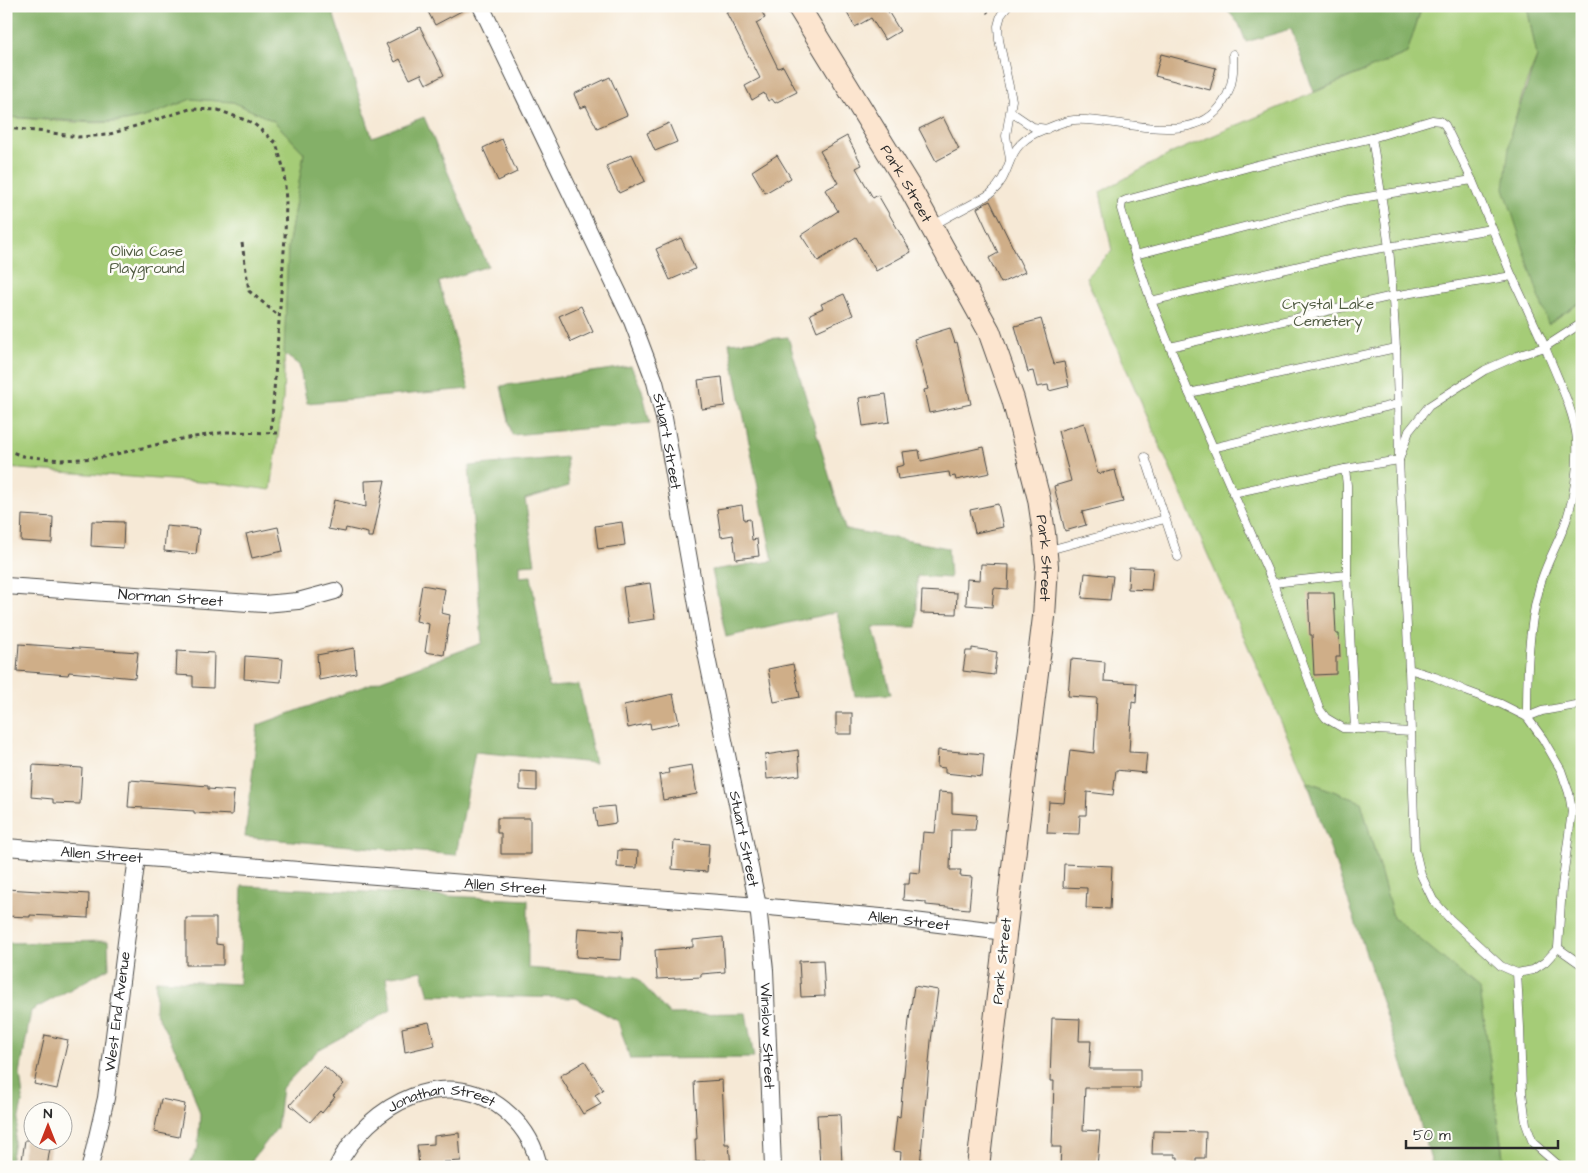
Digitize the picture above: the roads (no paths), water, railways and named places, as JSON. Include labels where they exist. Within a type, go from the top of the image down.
[{"type":"street","name":"Park Street","points":[[798,6],[910,188],[982,318],[998,353],[1013,400],[1039,499],[1046,551],[1047,581],[1044,618],[978,1167]]},
{"type":"street","name":"Stuart Street","points":[[483,7],[628,313],[650,366],[664,418],[704,642],[758,906]]},
{"type":"street","name":"Norman Street","points":[[6,586],[264,604],[298,602],[335,591]]},
{"type":"street","name":"Allen Street","points":[[6,847],[758,906],[881,917],[1005,932]]},
{"type":"street","name":"West End Avenue","points":[[90,1167],[106,1098],[137,857]]},
{"type":"street","name":"Winslow Street","points":[[758,906],[765,970],[773,1167]]},
{"type":"street","name":"Jonathan Street","points":[[337,1167],[350,1143],[361,1130],[388,1109],[417,1094],[433,1090],[469,1092],[486,1098],[504,1109],[531,1140],[539,1167]]},
{"type":"lane","points":[[1008,6],[1001,15],[998,26],[999,40],[1012,100],[1006,136],[1010,159]]},
{"type":"lane","points":[[931,226],[990,194],[1004,178],[1016,148],[1022,142],[1047,129],[1072,120],[1157,128],[1182,128],[1203,122],[1219,110],[1230,92],[1234,73],[1233,54]]},
{"type":"lane","points":[[1011,112],[1032,127],[1047,129]]},
{"type":"lane","points":[[1412,732],[1343,728],[1326,718],[1320,710],[1273,583],[1212,448],[1151,301],[1121,209],[1122,202],[1126,200],[1253,166],[1372,138],[1432,120],[1440,121],[1445,125],[1472,180],[1491,229],[1545,347],[1572,416],[1576,438],[1577,457],[1568,515],[1539,587],[1531,626],[1527,674],[1527,717]]},
{"type":"lane","points":[[1372,138],[1389,247],[1393,296],[1399,460],[1412,732],[1415,850],[1421,875],[1433,900],[1450,919],[1501,966],[1517,973],[1533,970],[1545,962],[1558,948],[1562,886],[1572,811],[1569,793],[1561,770],[1543,739],[1527,717],[1501,704],[1435,677],[1409,669]]},
{"type":"lane","points":[[1135,255],[1287,214],[1380,194],[1472,180]]},
{"type":"lane","points":[[1151,301],[1354,253],[1491,229]]},
{"type":"lane","points":[[1170,347],[1393,296],[1512,276]]},
{"type":"lane","points":[[1399,460],[1409,431],[1429,406],[1485,370],[1517,356],[1545,347],[1582,323]]},
{"type":"lane","points":[[1189,393],[1396,348]]},
{"type":"lane","points":[[1212,448],[1398,404]]},
{"type":"lane","points":[[1145,457],[1178,557]]},
{"type":"lane","points":[[1233,493],[1345,469],[1399,460]]},
{"type":"lane","points":[[1345,469],[1347,485],[1347,575],[1355,729]]},
{"type":"lane","points":[[1046,551],[1165,519]]},
{"type":"lane","points":[[1273,583],[1347,575]]},
{"type":"lane","points":[[1527,717],[1542,711],[1582,704]]},
{"type":"lane","points":[[1558,948],[1582,965]]},
{"type":"lane","points":[[1517,973],[1522,1092],[1526,1124],[1533,1143],[1563,1167]]},
{"type":"lane","points":[[1580,1167],[1582,1163]]},
{"type":"park label","name":"Olivia Case Playground","points":[[147,260]]},
{"type":"park label","name":"Crystal Lake Cemetery","points":[[1328,312]]}]
